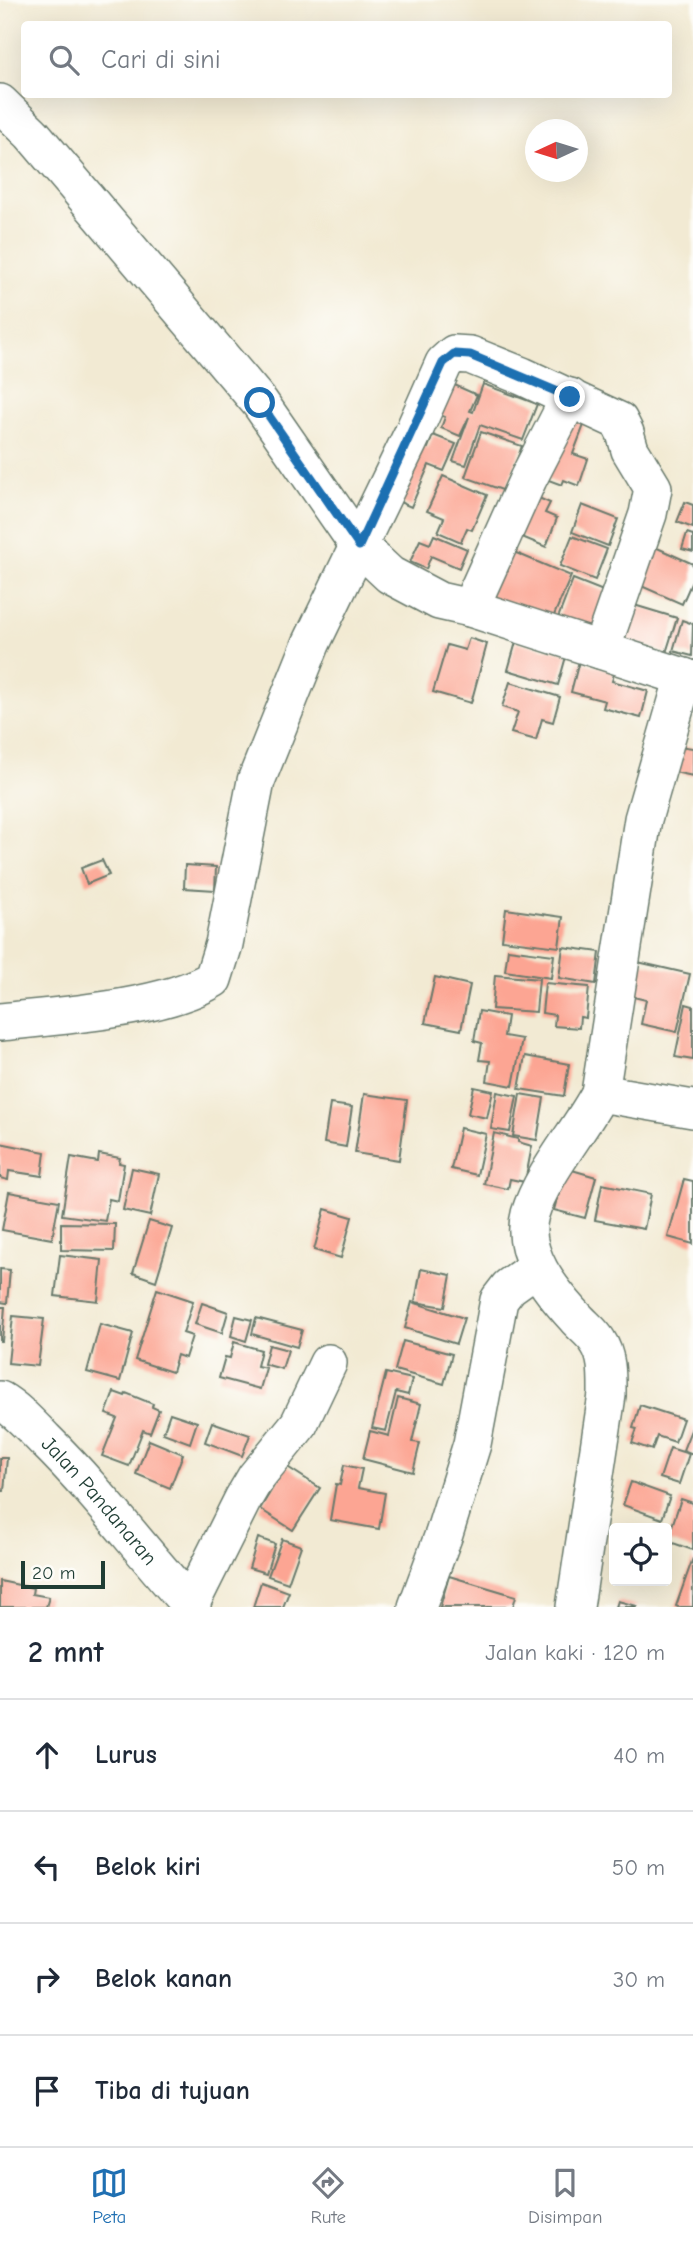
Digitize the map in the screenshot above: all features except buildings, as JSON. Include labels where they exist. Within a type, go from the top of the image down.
[{"type":"street","points":[[0,103],[32,134],[260,403],[359,546],[390,575],[439,601],[470,608],[688,678],[643,819],[600,1093],[586,1120],[548,1175],[530,1215],[528,1240],[537,1268],[558,1298],[599,1343],[607,1369],[607,1395],[575,1607]]},
{"type":"street","points":[[0,1022],[144,1002],[201,987],[213,979],[224,944],[256,781],[311,644],[443,363],[454,354],[470,355],[619,421],[630,450],[653,488],[648,514],[600,650]]},
{"type":"street","points":[[470,608],[527,479],[570,397]]},
{"type":"street","points":[[600,1093],[693,1109]]},
{"type":"street","points":[[416,1607],[444,1534],[472,1444],[499,1300],[509,1287],[537,1268]]},
{"type":"street","points":[[191,1606],[243,1499],[256,1477],[299,1423],[328,1363]]},
{"type":"street","name":"Jalan Pandanaran","points":[[0,1401],[10,1406],[55,1450],[118,1517],[191,1606]]},
{"type":"route","points":[[260,403],[359,546],[443,363],[454,354],[470,355],[570,397]]}]
